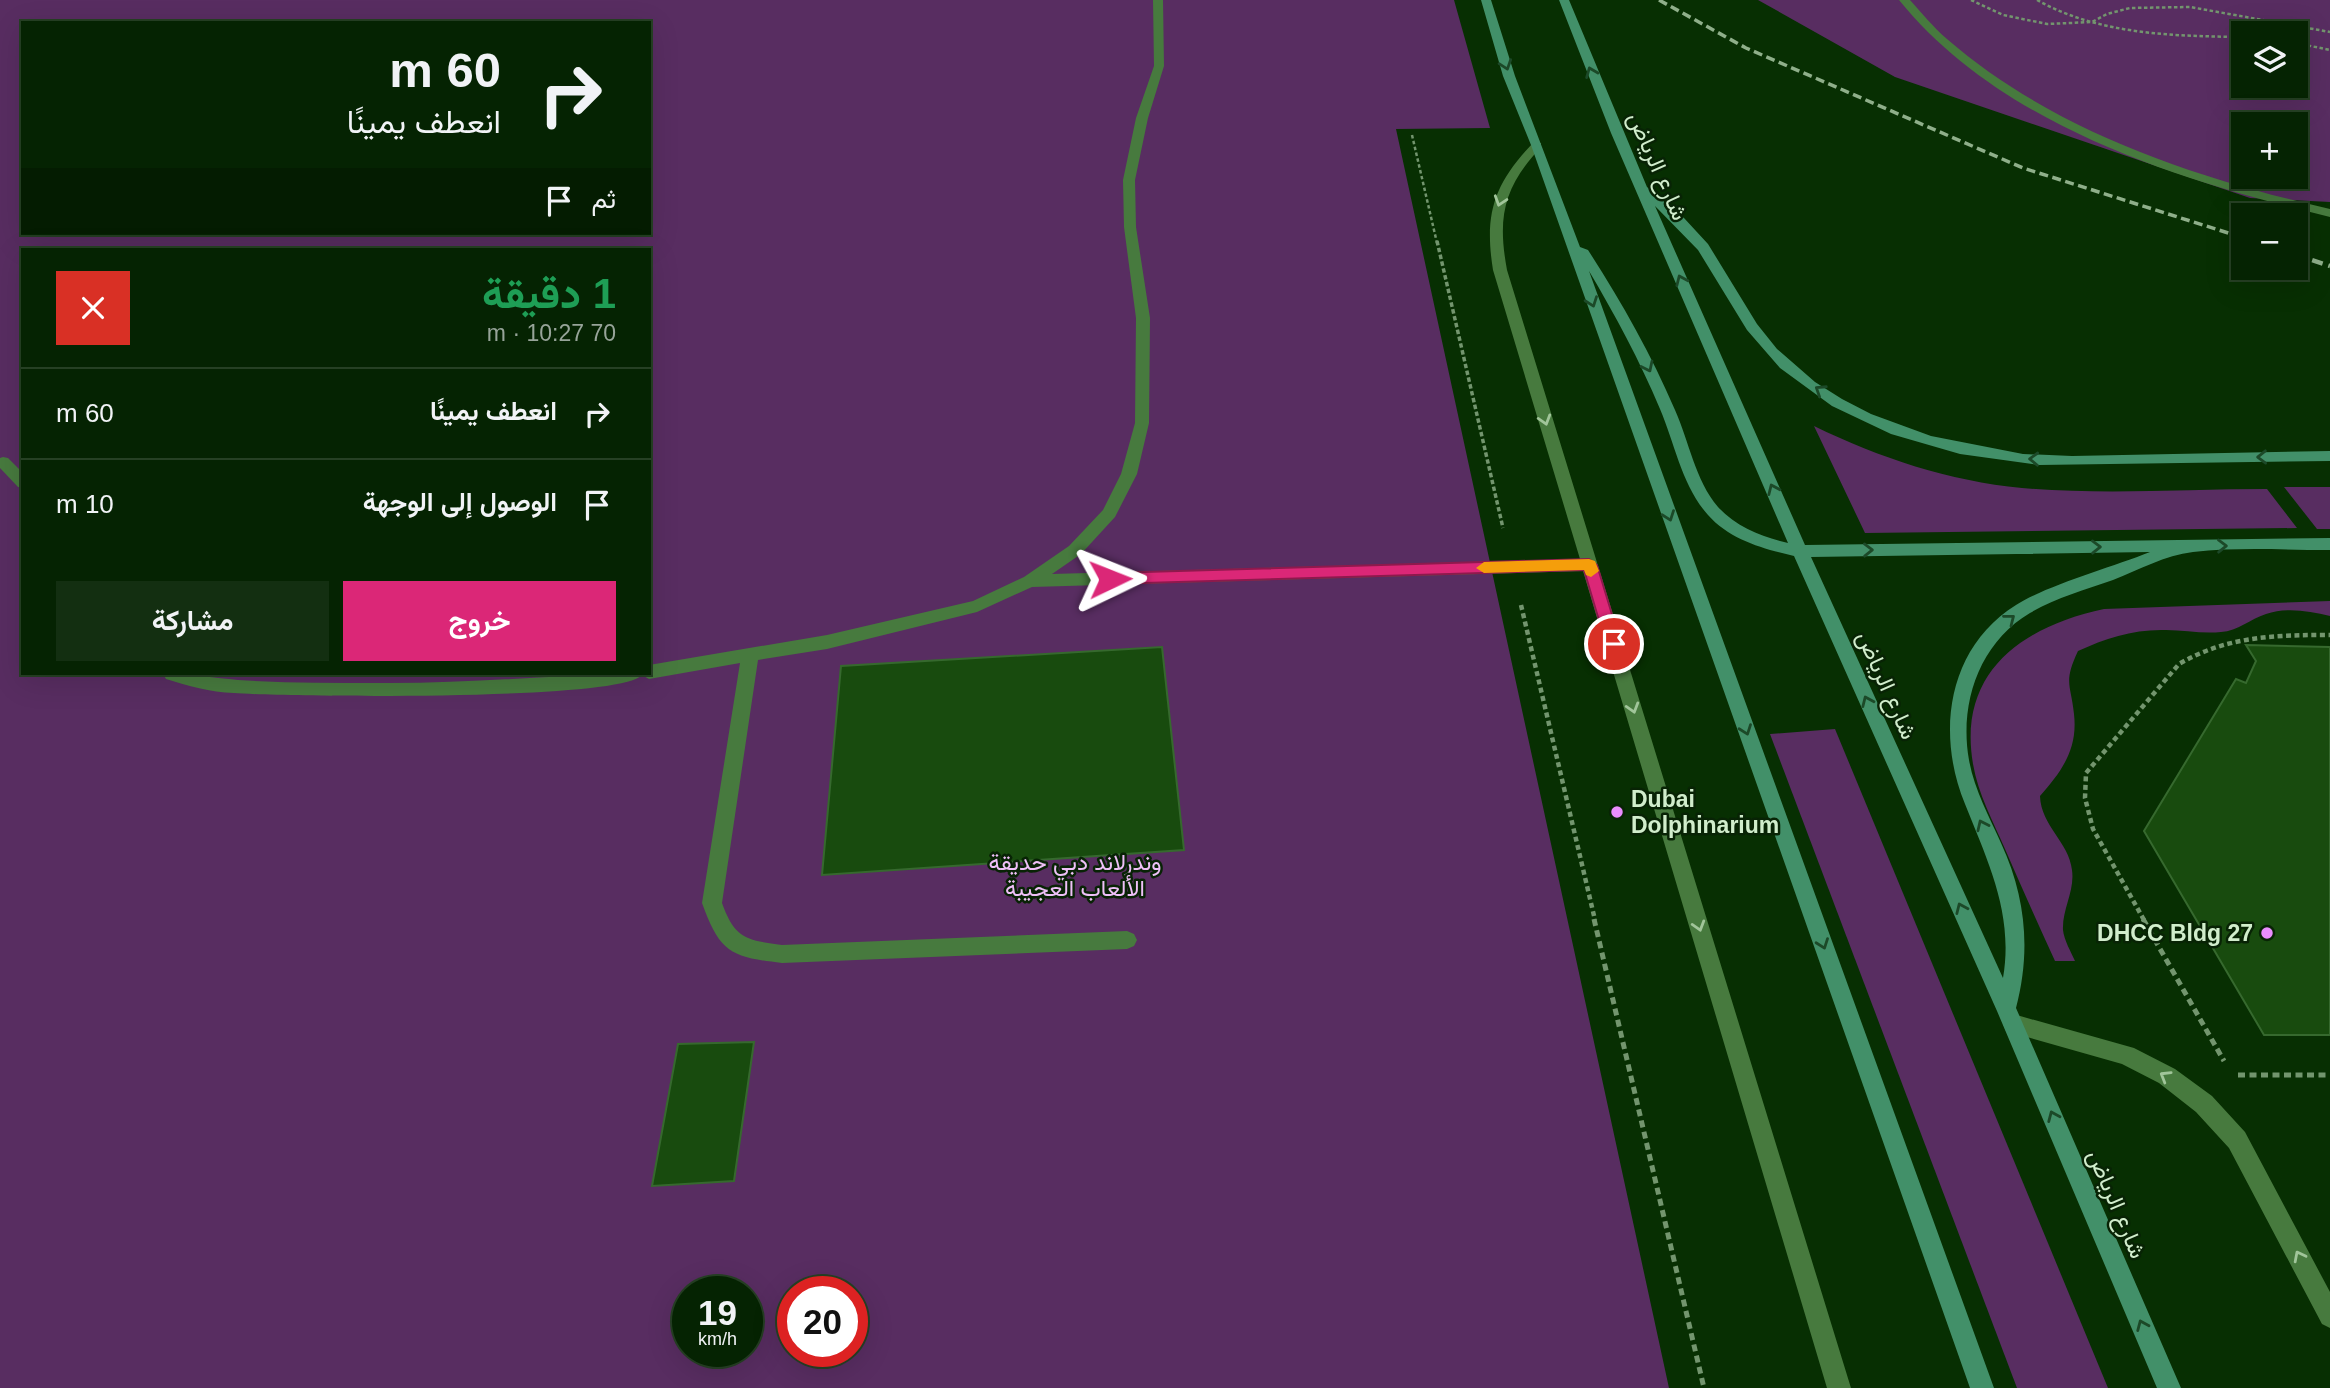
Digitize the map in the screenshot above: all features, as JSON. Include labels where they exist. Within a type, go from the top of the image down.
[{"type":"main road","points":[[1486,0],[1509,76],[1537,145],[1982,1388]]},
{"type":"main road","name":"شارع الرياض","points":[[1564,0],[1641,189],[1800,551],[2010,1016],[2169,1388]]},
{"type":"main road","points":[[1641,189],[1691,233],[1710,258],[1745,320],[1763,344],[1818,390],[1893,428],[1936,442],[2025,459],[2330,456]]},
{"type":"main road","points":[[1564,224],[1634,340],[1672,419],[1703,497],[1715,512],[1753,539],[1800,551],[2330,544]]},
{"type":"main road","points":[[2010,1016],[2018,944],[2013,908],[2003,872],[1970,800],[1959,759],[1957,720],[1962,686],[1982,648],[1995,631],[2022,610],[2054,595],[2189,546]]},
{"type":"lane","points":[[651,672],[827,642],[977,606],[1030,581],[1075,550],[1109,513],[1129,474],[1142,423],[1143,318],[1130,227],[1129,180],[1143,117],[1159,66],[1158,0]]},
{"type":"lane","points":[[1903,0],[1943,43],[1982,73],[2032,104],[2092,134],[2161,163],[2237,188],[2330,213]]},
{"type":"lane","points":[[1537,145],[1507,180],[1494,222],[1494,246],[1839,1388]]},
{"type":"lane","points":[[3,462],[21,481]]},
{"type":"lane","points":[[1030,581],[1589,565]]},
{"type":"lane","points":[[750,656],[712,903],[722,931],[748,950],[782,954],[1127,940]]},
{"type":"lane","points":[[178,675],[238,687],[390,692],[548,685],[626,675]]},
{"type":"lane","points":[[2010,1016],[2126,1055],[2167,1076],[2204,1104],[2236,1140],[2330,1316]]},
{"type":"path","points":[[1970,0],[2021,20],[2070,25],[2092,22],[2107,14],[2130,8],[2190,7],[2330,32]]},
{"type":"path","points":[[2037,0],[2056,10],[2092,22],[2141,33],[2231,36]]},
{"type":"path","points":[[2308,45],[2330,50]]},
{"type":"path","points":[[1412,135],[1704,1388]]},
{"type":"path","points":[[2225,1063],[2096,837],[2086,815],[2082,794],[2086,774],[2179,664],[2194,654],[2238,637],[2330,635]]},
{"type":"path","points":[[2167,1076],[2330,1075]]},
{"type":"green space","name":"وندرلاند دبي حديقة الألعاب العجيبة","points":[[0,0],[1454,0],[1490,128],[1396,129],[1669,1388],[0,1388]]},
{"type":"green space","points":[[1758,0],[2330,0],[2330,202],[2250,198],[1895,77]]},
{"type":"green space","points":[[1814,426],[1890,458],[1942,474],[1995,485],[2083,491],[2267,489],[2297,528],[1865,533]]},
{"type":"green space","points":[[2284,487],[2330,487],[2330,529],[2317,529]]},
{"type":"green space","points":[[2330,601],[2330,616],[2306,611],[2281,611],[2260,616],[2227,631],[2143,631],[2110,638],[2078,651],[2069,677],[2075,727],[2071,749],[2055,778],[2040,796],[2045,816],[2066,851],[2072,870],[2072,885],[2063,930],[2075,961],[2055,961],[1986,807],[1973,764],[1971,731],[1975,703],[1986,679],[2002,658],[2023,641],[2048,627],[2104,609]]},
{"type":"green space","points":[[1835,729],[2108,1388],[2017,1388],[1770,734]]},
{"type":"building","name":"DHCC Bldg 27","points":[[2246,645],[2330,647],[2330,1035],[2264,1035],[2144,831],[2236,679],[2246,683],[2256,661]]},
{"type":"building","points":[[1162,647],[1184,850],[822,875],[841,666]]},
{"type":"building","points":[[754,1042],[734,1181],[652,1186],[678,1044]]},
{"type":"railway","points":[[1659,0],[1746,48],[2023,168],[2231,234]]},
{"type":"railway","points":[[2308,259],[2330,266]]},
{"type":"slow traffic","points":[[1484,568],[1589,565],[1591,571]]},
{"type":"place","name":"Dubai Dolphinarium","points":[[1617,812]]},
{"type":"place","name":"DHCC Bldg 27","points":[[2267,933]]},
{"type":"route","points":[[1110,579],[1589,565],[1614,644]]}]
